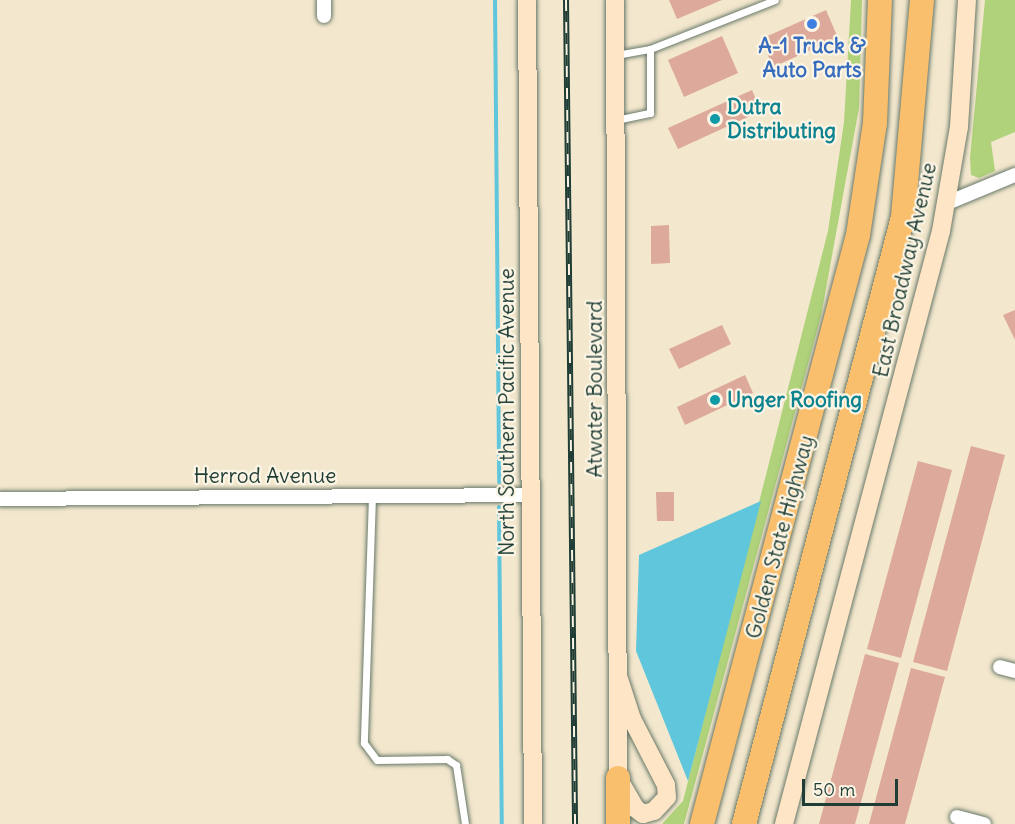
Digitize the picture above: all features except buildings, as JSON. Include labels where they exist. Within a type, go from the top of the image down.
[{"type":"highway","name":"Golden State Highway","points":[[702,824],[858,235],[875,123],[880,0]]},
{"type":"highway","name":"Golden State Highway","points":[[744,824],[903,217],[922,0]]},
{"type":"highway","points":[[618,778],[618,824]]},
{"type":"main road","name":"North Southern Pacific Avenue","points":[[527,0],[533,824]]},
{"type":"main road","name":"Atwater Boulevard","points":[[615,0],[618,778]]},
{"type":"main road","name":"East Broadway Avenue","points":[[784,824],[947,203],[959,127],[967,0]]},
{"type":"main road","points":[[618,676],[667,797],[654,811],[643,814],[618,778]]},
{"type":"street","points":[[324,0],[324,16]]},
{"type":"street","points":[[947,203],[1015,175]]},
{"type":"street","name":"Herrod Avenue","points":[[0,499],[531,495]]},
{"type":"street","points":[[1000,667],[1015,671]]},
{"type":"street","points":[[957,817],[984,824]]},
{"type":"lane","points":[[616,55],[650,49],[775,0]]},
{"type":"lane","points":[[616,120],[651,113],[650,49]]},
{"type":"lane","points":[[372,496],[364,743],[377,760],[447,759],[456,765],[465,824]]},
{"type":"green space","points":[[851,0],[862,0],[859,108],[821,316],[684,824],[662,824],[683,801],[828,231],[844,122]]},
{"type":"green space","points":[[985,0],[1015,0],[1015,132],[991,142],[995,171],[979,178],[971,175],[970,158]]},
{"type":"water","points":[[761,501],[688,781],[636,651],[639,555]]},
{"type":"waterway","points":[[495,0],[499,482]]},
{"type":"waterway","points":[[499,507],[502,824]]},
{"type":"railway","points":[[566,0],[575,824]]},
{"type":"place","name":"A-1 Truck & Auto Parts","points":[[812,24]]},
{"type":"place","name":"Dutra Distributing","points":[[715,119]]},
{"type":"place","name":"Unger Roofing","points":[[715,400]]}]
